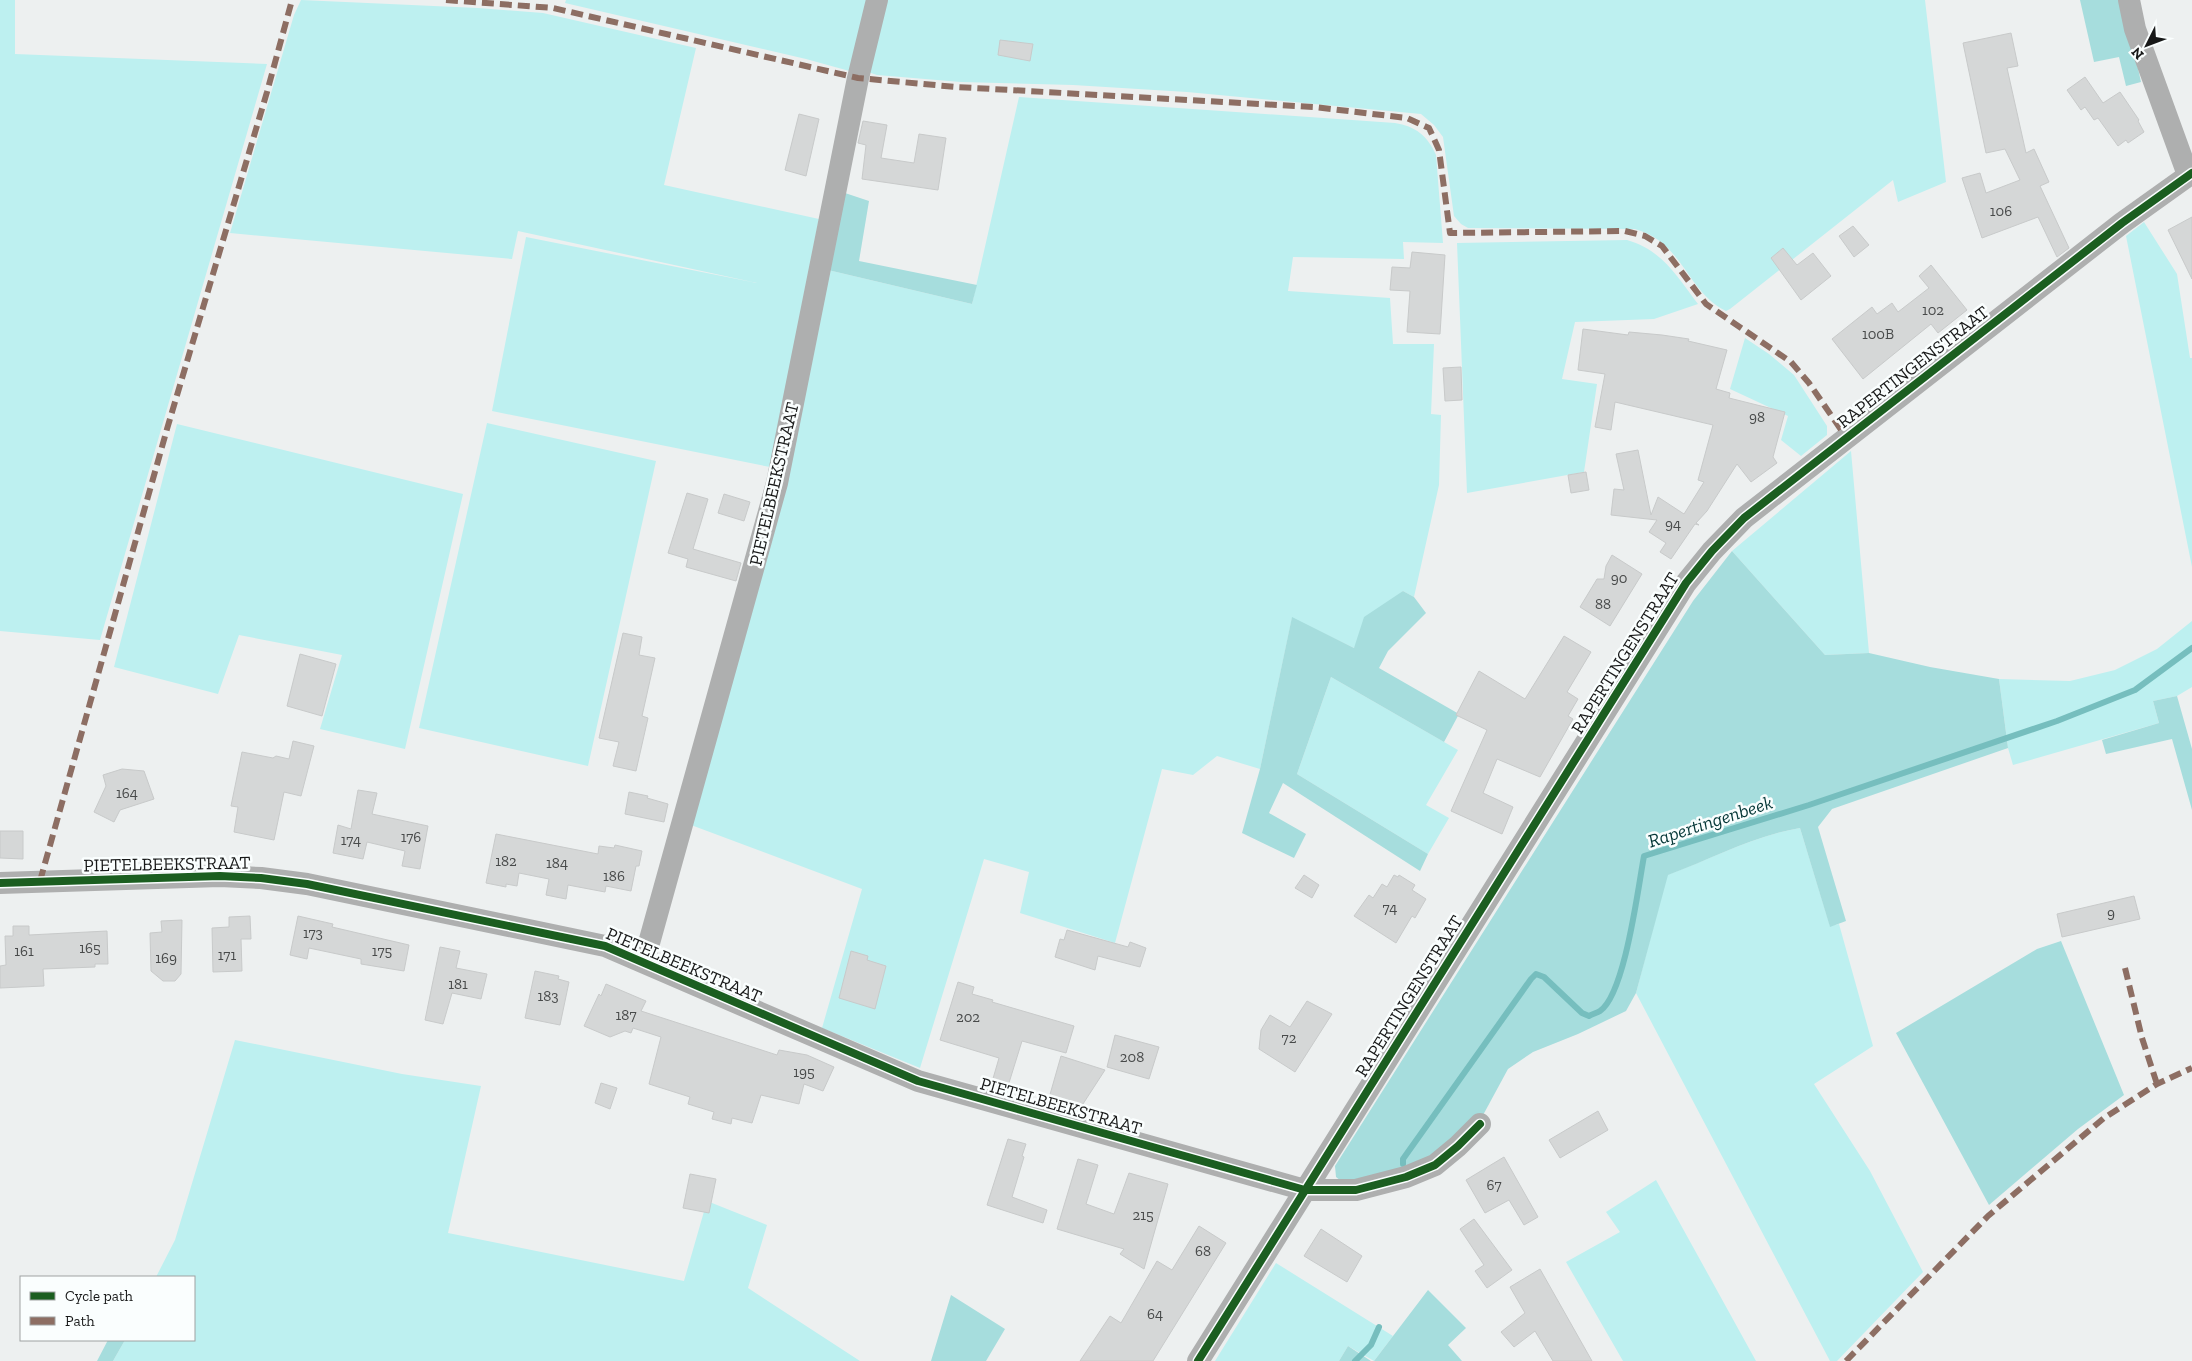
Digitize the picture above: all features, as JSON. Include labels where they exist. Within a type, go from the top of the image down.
[{"type":"street","name":"PIETELBEEKSTRAAT","points":[[644,961],[778,483],[858,78],[877,0]]},
{"type":"street","name":"RAPERTINGENSTRAAT","points":[[1198,1361],[1686,583],[1712,551],[1751,512],[2122,223],[2190,174],[2135,29],[2129,0]]},
{"type":"street","name":"PIETELBEEKSTRAAT","points":[[0,883],[220,876],[261,878],[316,886],[606,946],[918,1082],[1305,1190]]},
{"type":"street","points":[[1305,1190],[1356,1190],[1406,1177],[1436,1165],[1480,1124]]},
{"type":"shaded area","points":[[0,0],[15,0],[15,54],[267,64],[100,640],[0,631]]},
{"type":"shaded area","points":[[301,0],[478,8],[543,13],[696,48],[664,185],[819,219],[770,467],[492,411],[526,237],[757,283],[518,231],[512,259],[230,233],[294,15]]},
{"type":"shaded area","points":[[566,0],[871,0],[853,72],[806,59],[565,3]]},
{"type":"shaded area","points":[[883,0],[1925,0],[1946,182],[1898,202],[1893,180],[1726,311],[1702,292],[1675,256],[1664,245],[1651,236],[1635,229],[1468,228],[1461,224],[1454,216],[1443,137],[1434,125],[1421,114],[1187,92],[1073,85],[961,82],[877,75],[868,72]]},
{"type":"shaded area","points":[[2080,0],[2123,0],[2141,82],[2126,86],[2119,57],[2094,62]]},
{"type":"shaded area","points":[[1019,97],[1395,123],[1415,129],[1425,137],[1436,155],[1443,243],[1403,242],[1404,259],[1293,257],[1288,291],[1390,298],[1393,344],[1434,344],[1431,414],[1441,415],[1439,485],[1414,597],[1403,591],[1354,648],[1292,618],[1260,769],[1217,756],[1193,775],[1162,769],[1115,943],[1020,913],[1029,872],[984,859],[920,1068],[822,1028],[862,889],[691,825],[828,270],[972,304]]},
{"type":"shaded area","points":[[842,192],[869,201],[859,261],[977,285],[972,304],[828,270]]},
{"type":"shaded area","points":[[2144,222],[2177,274],[2190,358],[2192,358],[2192,567],[2126,236]]},
{"type":"shaded area","points":[[1627,240],[1650,250],[1668,265],[1698,304],[1654,319],[1575,322],[1562,379],[1597,384],[1584,472],[1467,493],[1457,243]]},
{"type":"shaded area","points":[[1745,338],[1769,354],[1794,375],[1827,426],[1827,435],[1801,456],[1781,440],[1788,416],[1730,389]]},
{"type":"shaded area","points":[[487,423],[656,461],[588,766],[419,728]]},
{"type":"shaded area","points":[[177,424],[463,494],[405,749],[320,729],[342,655],[239,635],[218,694],[114,667]]},
{"type":"shaded area","points":[[1851,451],[1869,653],[1825,655],[1732,551]]},
{"type":"shaded area","points":[[1732,551],[1825,655],[1869,653],[1930,667],[1999,679],[2008,748],[1832,809],[1818,827],[1846,921],[1830,927],[1800,828],[1749,842],[1668,875],[1636,993],[1626,1011],[1578,1034],[1533,1052],[1508,1069],[1482,1117],[1432,1164],[1394,1177],[1341,1181],[1336,1177],[1335,1166],[1693,601]]},
{"type":"shaded area","points":[[1403,591],[1414,597],[1426,613],[1388,651],[1379,668],[1459,714],[1444,742],[1331,677],[1297,774],[1428,854],[1420,871],[1283,783],[1269,813],[1306,834],[1294,858],[1242,833],[1260,769],[1292,617],[1354,648],[1364,617]]},
{"type":"shaded area","points":[[2192,621],[2192,687],[2177,696],[2153,701],[2159,723],[2013,765],[2008,748],[1999,679],[2070,681],[2115,670],[2157,649]]},
{"type":"shaded area","points":[[1331,677],[1458,750],[1426,805],[1449,818],[1428,854],[1297,774]]},
{"type":"shaded area","points":[[2177,696],[2192,749],[2192,810],[2172,739],[2106,754],[2102,740],[2159,723],[2153,701]]},
{"type":"shaded area","points":[[1800,828],[1830,926],[1839,924],[1873,1046],[1814,1084],[1870,1171],[1923,1272],[1837,1361],[1830,1361],[1636,993],[1667,875],[1749,842]]},
{"type":"shaded area","points":[[2061,941],[2124,1095],[2078,1129],[1989,1205],[1896,1033],[2037,949]]},
{"type":"shaded area","points":[[235,1040],[402,1074],[481,1086],[448,1233],[684,1281],[707,1201],[767,1225],[748,1288],[860,1361],[113,1361],[124,1341],[195,1341],[195,1276],[157,1276],[175,1240]]},
{"type":"shaded area","points":[[1656,1180],[1756,1361],[1623,1361],[1566,1262],[1620,1232],[1606,1212]]},
{"type":"shaded area","points":[[1276,1263],[1393,1336],[1374,1361],[1348,1346],[1339,1361],[1215,1361]]},
{"type":"shaded area","points":[[1428,1290],[1466,1328],[1448,1345],[1462,1361],[1374,1361]]},
{"type":"shaded area","points":[[951,1295],[1005,1329],[986,1361],[931,1361]]},
{"type":"shaded area","points":[[107,1341],[124,1341],[113,1361],[97,1361]]},
{"type":"shaded area","points":[[1348,1346],[1371,1361],[1339,1361]]},
{"type":"building","points":[[2011,33],[2018,66],[2007,68],[2026,153],[2034,149],[2049,182],[2040,186],[2069,248],[2057,257],[2038,217],[1982,238],[1962,178],[1980,173],[1986,193],[2020,180],[2005,149],[1986,153],[1963,43]]},
{"type":"building","points":[[1000,40],[1033,44],[1030,61],[998,55]]},
{"type":"building","points":[[2085,77],[2103,103],[2120,92],[2139,120],[2144,132],[2128,143],[2126,140],[2118,146],[2098,118],[2094,120],[2085,107],[2081,110],[2067,90]]},
{"type":"building","points":[[799,114],[819,119],[806,176],[785,170]]},
{"type":"building","points":[[863,121],[887,125],[881,158],[914,163],[919,134],[946,138],[938,190],[862,179],[866,145],[858,143]]},
{"type":"building","points":[[2192,217],[2192,279],[2168,230]]},
{"type":"building","points":[[1853,226],[1869,245],[1854,257],[1839,236]]},
{"type":"building","points":[[1783,248],[1797,265],[1813,253],[1831,276],[1801,300],[1771,258]]},
{"type":"building","points":[[1412,252],[1445,255],[1440,334],[1407,332],[1410,291],[1390,290],[1392,267],[1410,268]]},
{"type":"building","points":[[1931,265],[1967,310],[1938,333],[1931,324],[1863,379],[1832,339],[1872,307],[1877,314],[1892,303],[1898,312],[1929,288],[1919,276]]},
{"type":"building","points":[[1583,329],[1628,335],[1629,332],[1662,335],[1689,339],[1688,341],[1727,350],[1716,389],[1730,393],[1729,398],[1785,412],[1773,457],[1777,463],[1751,482],[1737,464],[1707,511],[1696,523],[1699,525],[1695,524],[1671,559],[1660,552],[1666,543],[1649,532],[1657,520],[1611,515],[1614,489],[1624,490],[1616,454],[1638,450],[1651,515],[1658,497],[1684,514],[1704,482],[1698,480],[1713,425],[1615,402],[1611,430],[1595,427],[1605,374],[1578,370]]},
{"type":"building","points":[[1461,367],[1462,400],[1445,401],[1443,368]]},
{"type":"building","points":[[1586,472],[1589,490],[1571,493],[1568,475]]},
{"type":"building","points":[[687,493],[708,499],[693,549],[741,563],[736,581],[686,567],[688,559],[668,553]]},
{"type":"building","points":[[724,494],[750,502],[744,521],[718,513]]},
{"type":"building","points":[[1612,555],[1642,574],[1610,626],[1580,607],[1597,579],[1604,579],[1606,566]]},
{"type":"building","points":[[623,633],[642,637],[639,655],[655,658],[642,716],[648,718],[636,771],[613,766],[619,742],[599,738]]},
{"type":"building","points":[[1564,636],[1591,652],[1567,692],[1578,699],[1568,716],[1573,719],[1540,777],[1497,759],[1483,793],[1513,807],[1502,834],[1451,811],[1487,730],[1456,715],[1479,671],[1525,699]]},
{"type":"building","points":[[300,654],[336,664],[322,716],[287,706]]},
{"type":"building","points":[[293,741],[314,746],[301,796],[284,792],[274,840],[234,832],[238,807],[231,806],[242,752],[289,759]]},
{"type":"building","points":[[122,769],[144,771],[154,799],[120,810],[114,822],[94,812],[106,786],[103,775]]},
{"type":"building","points":[[358,790],[377,793],[372,814],[428,826],[420,869],[402,866],[405,851],[367,842],[363,859],[333,853],[338,825],[351,829]]},
{"type":"building","points":[[629,792],[648,796],[647,798],[668,804],[664,822],[625,814]]},
{"type":"building","points":[[0,831],[23,831],[23,859],[0,858]]},
{"type":"building","points":[[496,834],[598,854],[599,846],[614,848],[615,845],[642,851],[639,866],[636,866],[631,891],[606,886],[605,892],[568,885],[566,899],[546,895],[549,879],[519,873],[517,886],[506,884],[506,887],[486,883]]},
{"type":"building","points":[[1304,875],[1319,885],[1312,898],[1295,888]]},
{"type":"building","points":[[1394,875],[1398,877],[1399,875],[1415,885],[1412,890],[1426,899],[1415,918],[1412,916],[1396,943],[1354,916],[1369,895],[1373,898],[1382,884],[1387,887]]},
{"type":"building","points":[[2134,896],[2140,919],[2062,937],[2057,914]]},
{"type":"building","points":[[250,916],[251,939],[241,939],[242,971],[213,972],[212,928],[229,927],[229,917]]},
{"type":"building","points":[[298,916],[333,924],[332,927],[409,945],[404,971],[361,964],[361,959],[309,948],[307,959],[290,955]]},
{"type":"building","points":[[182,920],[181,974],[175,981],[163,981],[151,971],[150,933],[162,932],[161,921]]},
{"type":"building","points":[[13,926],[29,926],[29,935],[107,931],[108,964],[95,964],[95,967],[43,969],[44,986],[0,988],[0,966],[6,965],[5,936],[13,936]]},
{"type":"building","points":[[1067,930],[1128,947],[1130,942],[1146,948],[1140,967],[1098,956],[1095,970],[1055,957],[1060,939],[1064,940]]},
{"type":"building","points":[[440,947],[460,951],[456,968],[487,974],[481,999],[452,993],[443,1024],[425,1020]]},
{"type":"building","points":[[851,951],[868,956],[867,960],[886,966],[875,1009],[839,998]]},
{"type":"building","points":[[535,971],[559,976],[558,979],[569,982],[560,1025],[525,1018]]},
{"type":"building","points":[[958,982],[974,987],[972,994],[993,1000],[992,1002],[1074,1026],[1066,1053],[1022,1041],[1008,1086],[992,1082],[999,1058],[940,1040]]},
{"type":"building","points":[[606,984],[646,1001],[641,1011],[777,1055],[779,1050],[807,1055],[834,1067],[823,1091],[804,1084],[799,1104],[761,1095],[752,1123],[732,1118],[731,1124],[712,1119],[714,1112],[688,1104],[690,1097],[649,1084],[661,1037],[633,1028],[631,1033],[625,1031],[610,1037],[584,1026],[599,994],[601,996]]},
{"type":"building","points":[[1307,1001],[1332,1014],[1295,1072],[1259,1049],[1261,1030],[1270,1015],[1290,1027]]},
{"type":"building","points":[[1115,1035],[1159,1047],[1149,1079],[1107,1067]]},
{"type":"building","points":[[1061,1056],[1105,1070],[1081,1107],[1049,1098]]},
{"type":"building","points":[[601,1083],[617,1088],[610,1109],[595,1103]]},
{"type":"building","points":[[1598,1111],[1608,1130],[1560,1158],[1549,1140]]},
{"type":"building","points":[[1008,1139],[1026,1144],[1012,1197],[1047,1210],[1043,1223],[987,1205]]},
{"type":"building","points":[[1504,1157],[1538,1217],[1524,1225],[1509,1200],[1485,1213],[1466,1180]]},
{"type":"building","points":[[1078,1159],[1098,1165],[1086,1204],[1114,1214],[1129,1173],[1168,1184],[1144,1269],[1120,1254],[1124,1249],[1057,1229]]},
{"type":"building","points":[[690,1174],[716,1179],[709,1213],[683,1208]]},
{"type":"building","points":[[1474,1219],[1512,1270],[1487,1288],[1475,1271],[1484,1265],[1460,1229]]},
{"type":"building","points":[[1199,1226],[1226,1243],[1153,1361],[1080,1361],[1110,1316],[1121,1323],[1157,1261],[1172,1270]]},
{"type":"building","points":[[1321,1229],[1362,1256],[1347,1282],[1304,1256]]},
{"type":"building","points":[[1540,1269],[1592,1361],[1553,1361],[1535,1331],[1514,1347],[1501,1332],[1525,1313],[1510,1287]]},
{"type":"waterway","name":"Rapertingenbeek","points":[[1403,1164],[1403,1159],[1536,974],[1544,977],[1582,1013],[1589,1016],[1600,1011],[1609,1001],[1617,984],[1629,939],[1644,856],[1809,805],[2057,721],[2135,690],[2192,648]]},
{"type":"waterway","name":"Rapertingenbeek","points":[[1355,1361],[1371,1345],[1379,1327]]},
{"type":"marked path","points":[[40,881],[167,429],[267,92],[292,0]]},
{"type":"marked path","points":[[446,0],[553,8],[858,78],[956,87],[1314,107],[1407,118],[1429,128],[1439,150],[1450,233],[1625,231],[1645,236],[1662,246],[1706,304],[1791,362],[1809,383],[1846,437]]},
{"type":"marked path","points":[[2125,968],[2142,1038],[2157,1084]]},
{"type":"marked path","points":[[1846,1361],[1988,1216],[2104,1118],[2157,1084],[2192,1068]]},
{"type":"cycle path","points":[[1198,1361],[1686,583],[1712,551],[1744,518],[2122,223],[2192,173]]},
{"type":"cycle path","points":[[0,883],[220,876],[261,878],[307,884],[605,946],[918,1081],[1305,1190],[1356,1190],[1406,1177],[1435,1165],[1480,1124]]}]
